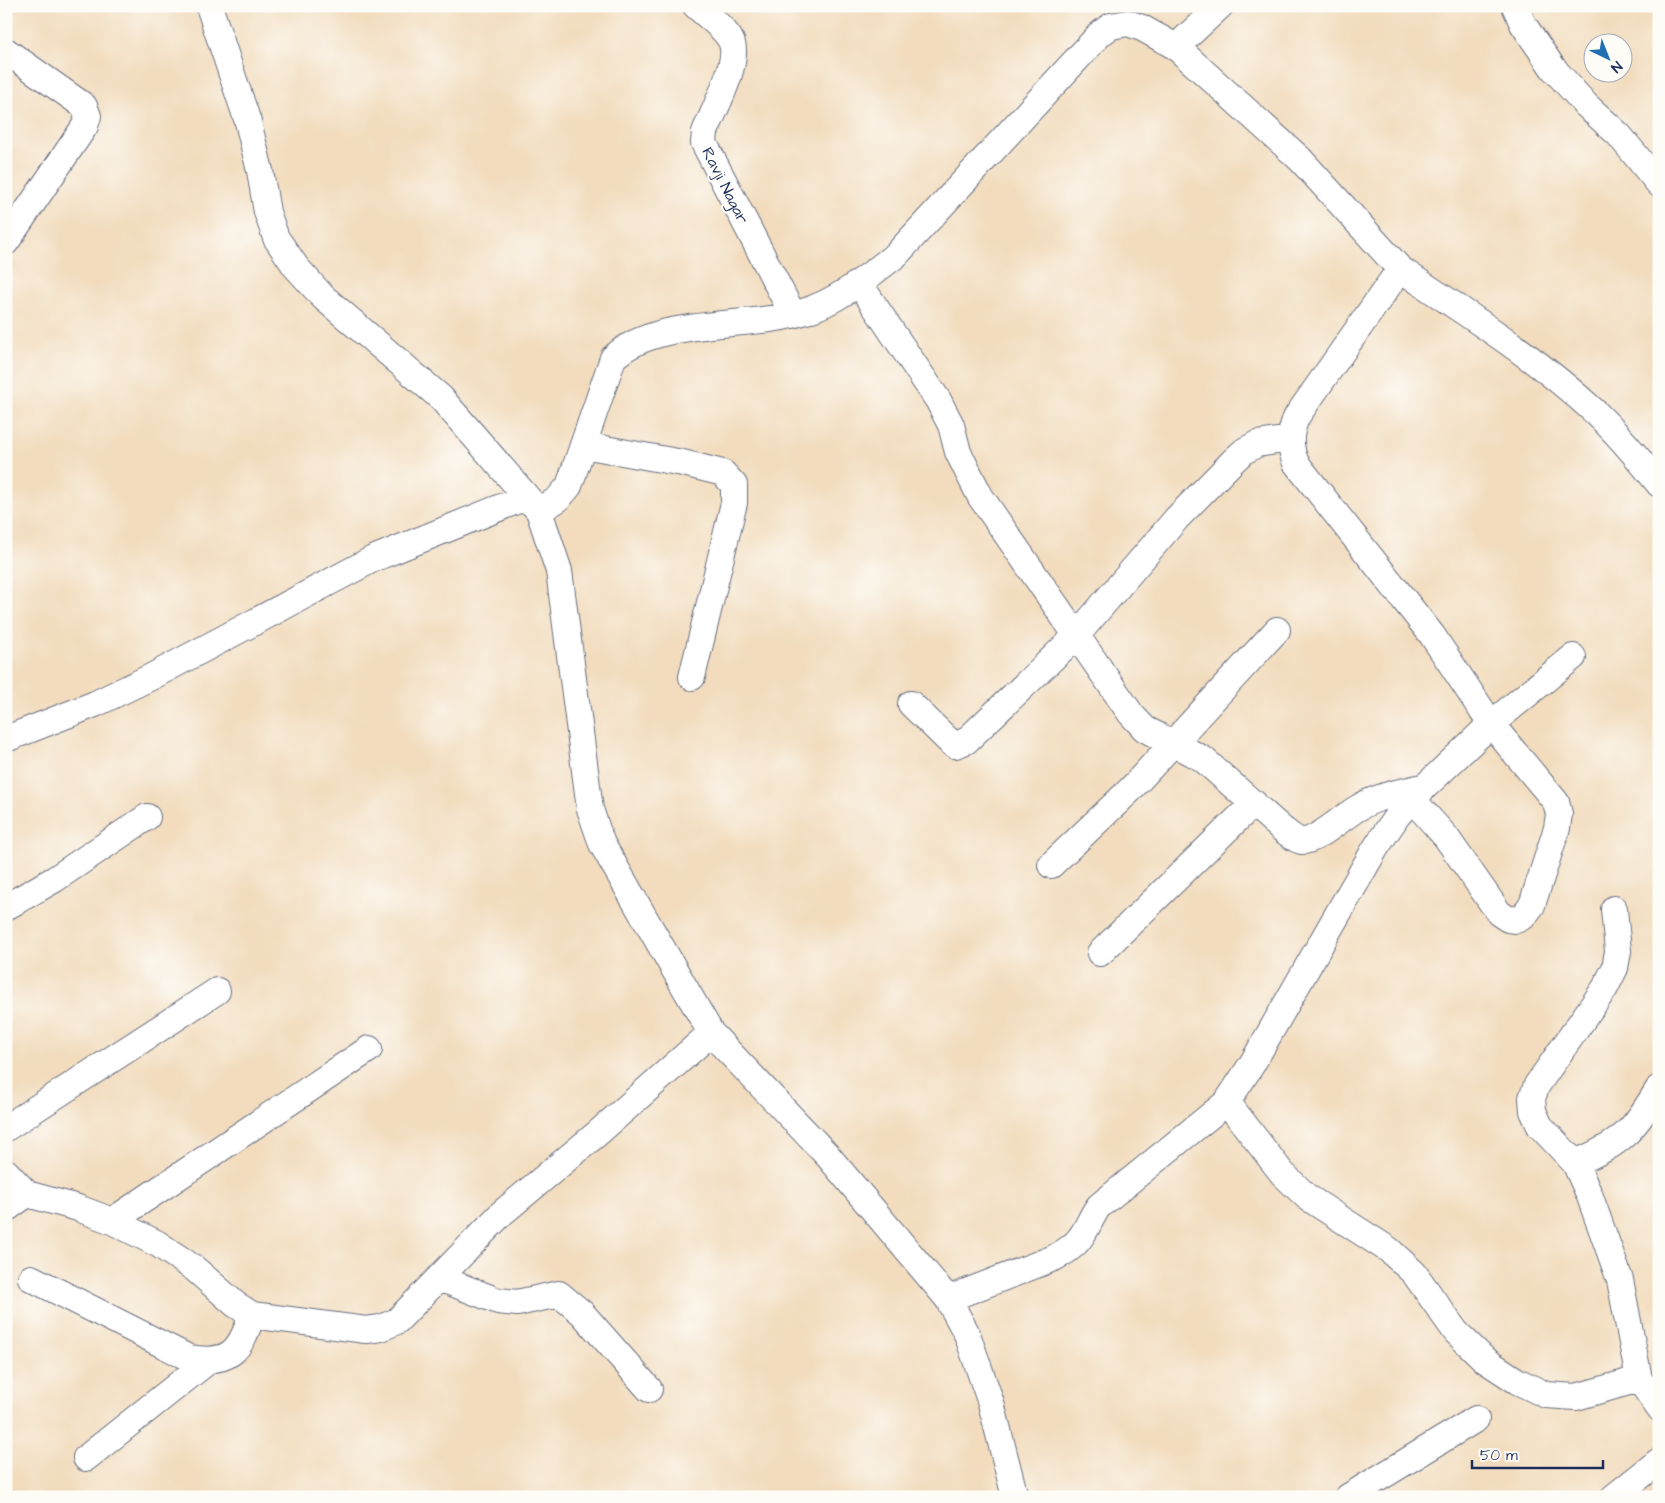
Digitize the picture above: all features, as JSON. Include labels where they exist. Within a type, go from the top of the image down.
[{"type":"street","points":[[208,6],[248,122],[260,171],[267,212],[276,238],[296,267],[323,297],[441,398],[532,504],[559,571],[590,809],[602,844],[711,1033],[828,1156],[948,1299],[967,1334],[990,1403],[1015,1497]]},
{"type":"street","name":"Ravji Nagar","points":[[696,6],[731,41],[734,53],[732,66],[705,132],[704,143],[792,315]]},
{"type":"street","points":[[1176,47],[1220,6]]},
{"type":"street","points":[[1515,6],[1524,24],[1553,68],[1586,105],[1619,135],[1659,184]]},
{"type":"street","points":[[6,739],[96,704],[151,677],[373,559],[532,504],[558,499],[569,486],[613,358],[623,348],[677,330],[758,321],[807,311],[833,299],[859,283],[896,254],[1100,34],[1111,26],[1128,23],[1142,28],[1176,47],[1300,159],[1400,269],[1505,339],[1560,382],[1624,441],[1659,484]]},
{"type":"street","points":[[6,51],[84,106],[88,116],[85,126],[6,242]]},
{"type":"street","points":[[1400,269],[1297,416],[1290,439],[1296,463],[1432,635],[1491,724],[1556,802],[1560,814],[1557,828],[1532,905],[1524,916],[1516,920],[1499,913],[1418,793]]},
{"type":"street","points":[[859,283],[938,400],[951,425],[958,452],[980,496],[1131,714],[1145,729],[1203,759],[1294,838],[1302,841],[1315,837],[1359,806],[1375,799],[1418,793]]},
{"type":"street","points":[[911,704],[950,742],[955,745],[960,744],[1076,636],[1177,518],[1244,451],[1256,444],[1290,439]]},
{"type":"street","points":[[583,446],[683,463],[723,473],[734,485],[734,503],[692,677]]},
{"type":"street","points":[[1050,865],[1130,790],[1277,630]]},
{"type":"street","points":[[948,1299],[1054,1258],[1067,1250],[1080,1239],[1091,1216],[1099,1206],[1227,1102],[1252,1064],[1397,816],[1418,793],[1491,724],[1573,657]]},
{"type":"street","points":[[1100,953],[1254,803]]},
{"type":"street","points":[[6,907],[55,879],[147,817]]},
{"type":"street","points":[[1614,909],[1618,951],[1615,968],[1605,988],[1537,1085],[1532,1098],[1533,1111],[1540,1126],[1575,1163],[1589,1194],[1620,1280],[1639,1379],[1659,1408]]},
{"type":"street","points":[[6,1128],[217,991]]},
{"type":"street","points":[[6,1172],[27,1194],[78,1208],[112,1221],[158,1244],[195,1270],[218,1291],[252,1314],[366,1330],[381,1328],[397,1321],[502,1212],[598,1132],[711,1033]]},
{"type":"street","points":[[112,1221],[369,1049]]},
{"type":"street","points":[[1575,1163],[1608,1149],[1627,1135],[1659,1088]]},
{"type":"street","points":[[1227,1102],[1282,1173],[1307,1196],[1389,1250],[1414,1273],[1456,1332],[1485,1360],[1546,1395],[1576,1397],[1639,1379]]},
{"type":"street","points":[[6,1209],[27,1194]]},
{"type":"street","points":[[31,1278],[189,1358],[208,1361],[223,1358],[236,1351],[243,1340],[252,1314]]},
{"type":"street","points":[[439,1278],[498,1300],[516,1303],[559,1294],[582,1313],[649,1389]]},
{"type":"street","points":[[86,1458],[208,1361]]},
{"type":"street","points":[[1348,1497],[1476,1419]]},
{"type":"street","points":[[1614,1497],[1659,1461]]}]
